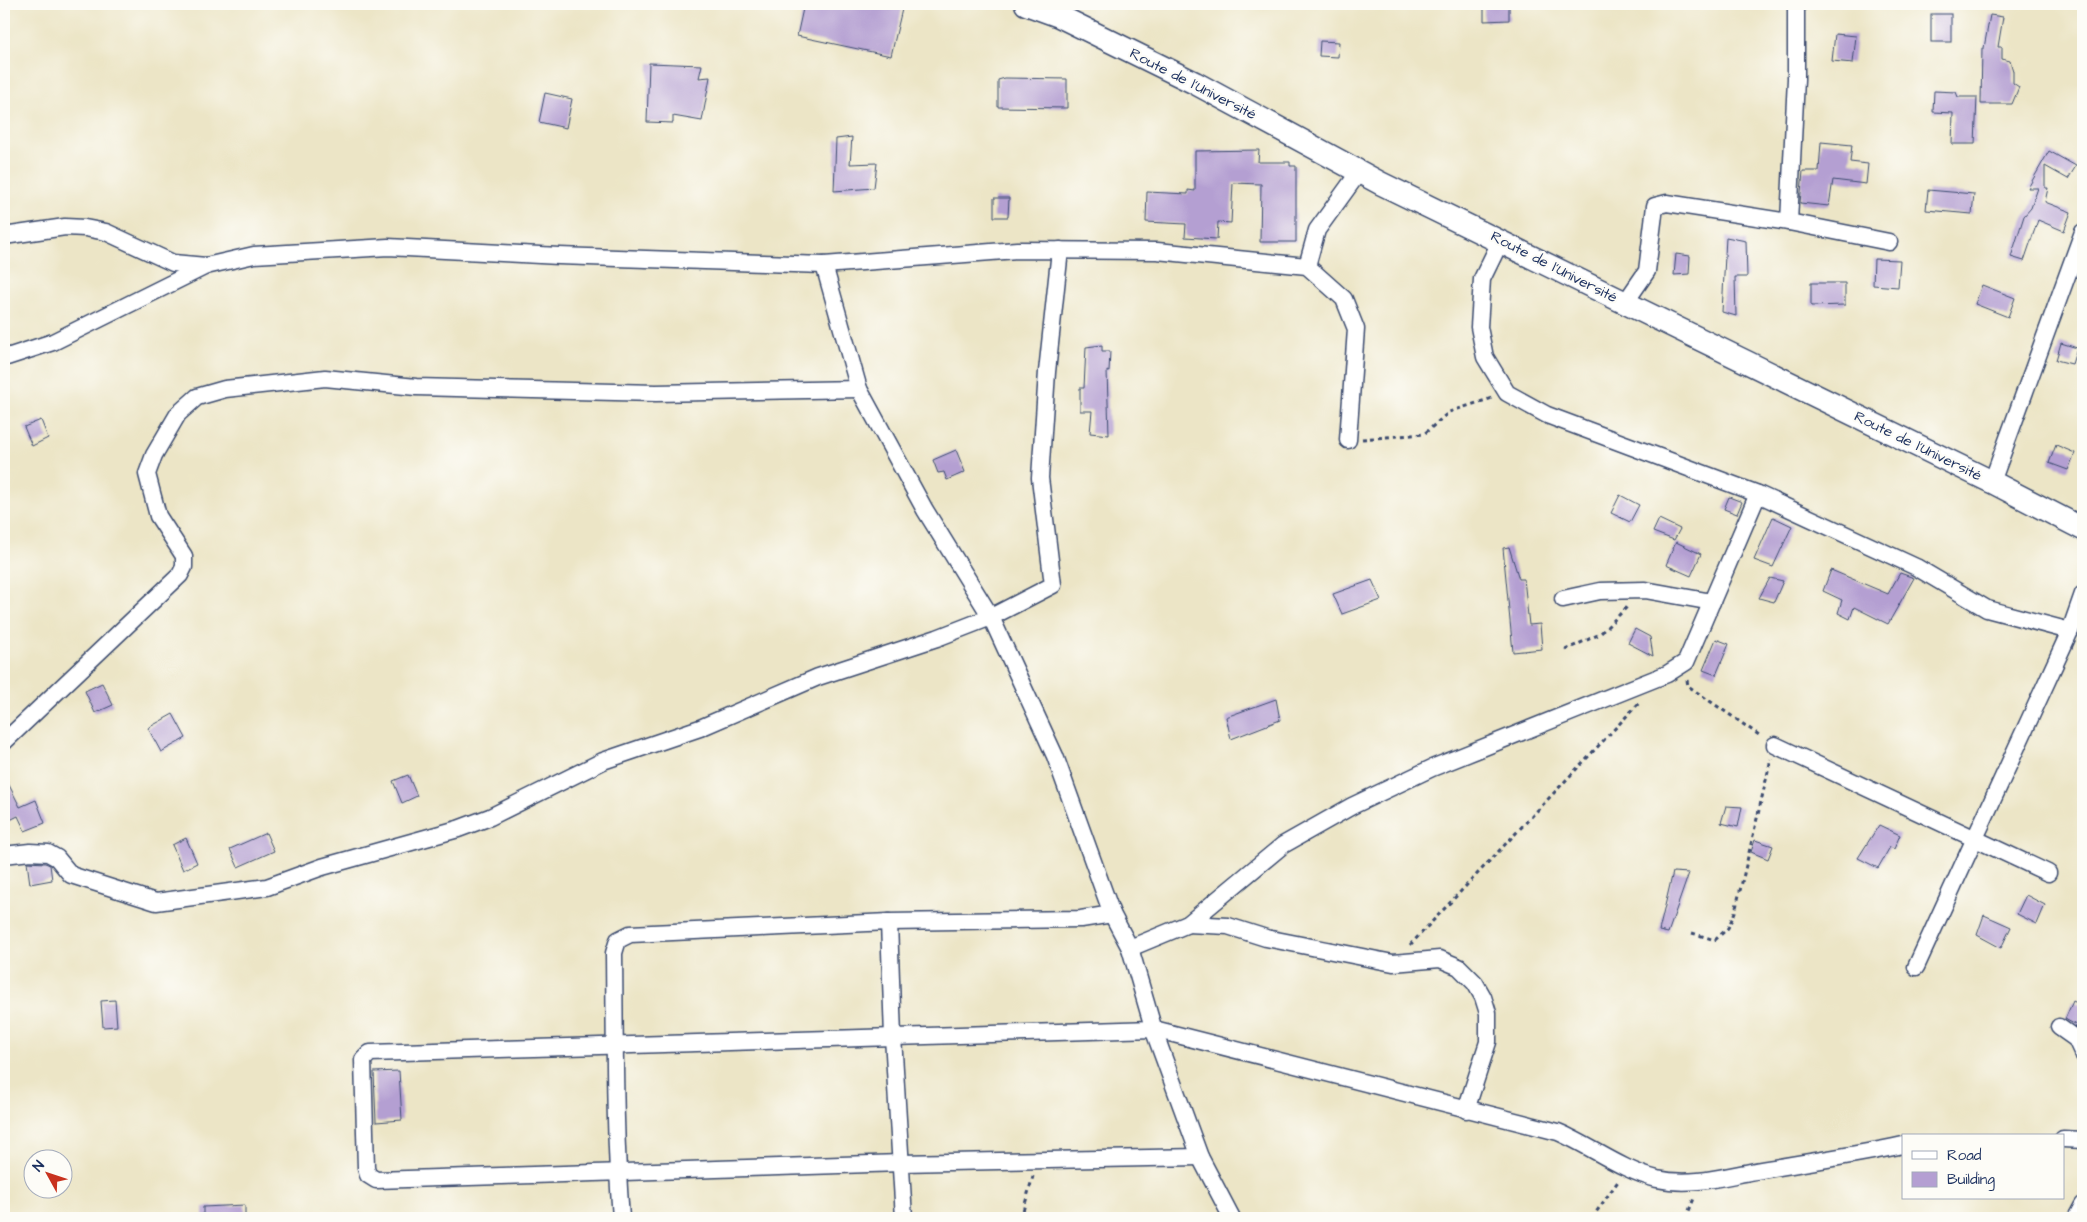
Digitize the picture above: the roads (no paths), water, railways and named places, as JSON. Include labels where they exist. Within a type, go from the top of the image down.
[{"type":"street","points":[[1789,222],[1796,79],[1796,4]]},
{"type":"street","name":"Route de l'Université","points":[[1039,6],[1195,84],[1359,172],[1992,482],[2083,529]]},
{"type":"street","points":[[1307,266],[1317,230],[1359,172]]},
{"type":"street","points":[[1625,303],[1647,271],[1655,206],[1667,203],[1789,222],[1889,242]]},
{"type":"street","points":[[4,236],[65,227],[84,228],[106,232],[173,263],[206,266]]},
{"type":"street","points":[[1992,482],[2083,232]]},
{"type":"street","points":[[1500,240],[1482,279],[1479,327],[1485,357],[1507,393],[1547,415],[1758,494],[1916,567],[1987,609],[2070,631]]},
{"type":"street","points":[[4,358],[53,342],[206,266],[254,255],[388,247],[559,256],[824,265],[1017,250],[1157,251],[1307,266],[1344,299],[1356,329],[1348,440]]},
{"type":"street","points":[[4,855],[30,852],[48,853],[57,858],[71,875],[156,902],[267,887],[322,867],[458,829],[490,817],[603,761],[700,728],[818,677],[937,638],[991,617],[1054,585],[1040,478],[1047,372],[1060,250]]},
{"type":"street","points":[[824,265],[859,389],[921,502],[991,617],[1055,756],[1112,914],[1130,948],[1154,1029],[1200,1157],[1232,1218]]},
{"type":"street","points":[[4,742],[180,575],[184,567],[184,556],[158,516],[147,474],[154,455],[178,414],[196,397],[225,389],[325,378],[416,387],[646,392],[859,389]]},
{"type":"street","points":[[1130,948],[1188,924],[1283,844],[1352,806],[1432,768],[1667,674],[1686,662],[1758,494]]},
{"type":"street","points":[[1563,599],[1600,591],[1645,590],[1712,602]]},
{"type":"street","points":[[1916,967],[2070,631],[2083,594]]},
{"type":"street","points":[[1775,745],[2048,873]]},
{"type":"street","points":[[622,1218],[618,1174],[615,1046],[614,953],[618,940],[630,934],[889,922],[1081,919],[1112,914]]},
{"type":"street","points":[[889,922],[893,1037],[904,1218]]},
{"type":"street","points":[[1188,924],[1228,926],[1266,938],[1393,963],[1440,960],[1459,967],[1475,983],[1483,997],[1488,1013],[1488,1042],[1466,1110]]},
{"type":"street","points":[[2059,1027],[2076,1039],[2083,1054]]},
{"type":"street","points":[[1200,1157],[901,1163],[618,1174],[376,1180],[368,1175],[366,1168],[363,1060],[370,1053],[1154,1029],[1558,1132],[1580,1141],[1627,1169],[1658,1179],[1702,1181],[1837,1159],[1902,1145]]},
{"type":"street","points":[[2064,1139],[2083,1140]]},
{"type":"street","points":[[2076,1218],[2083,1204]]}]
